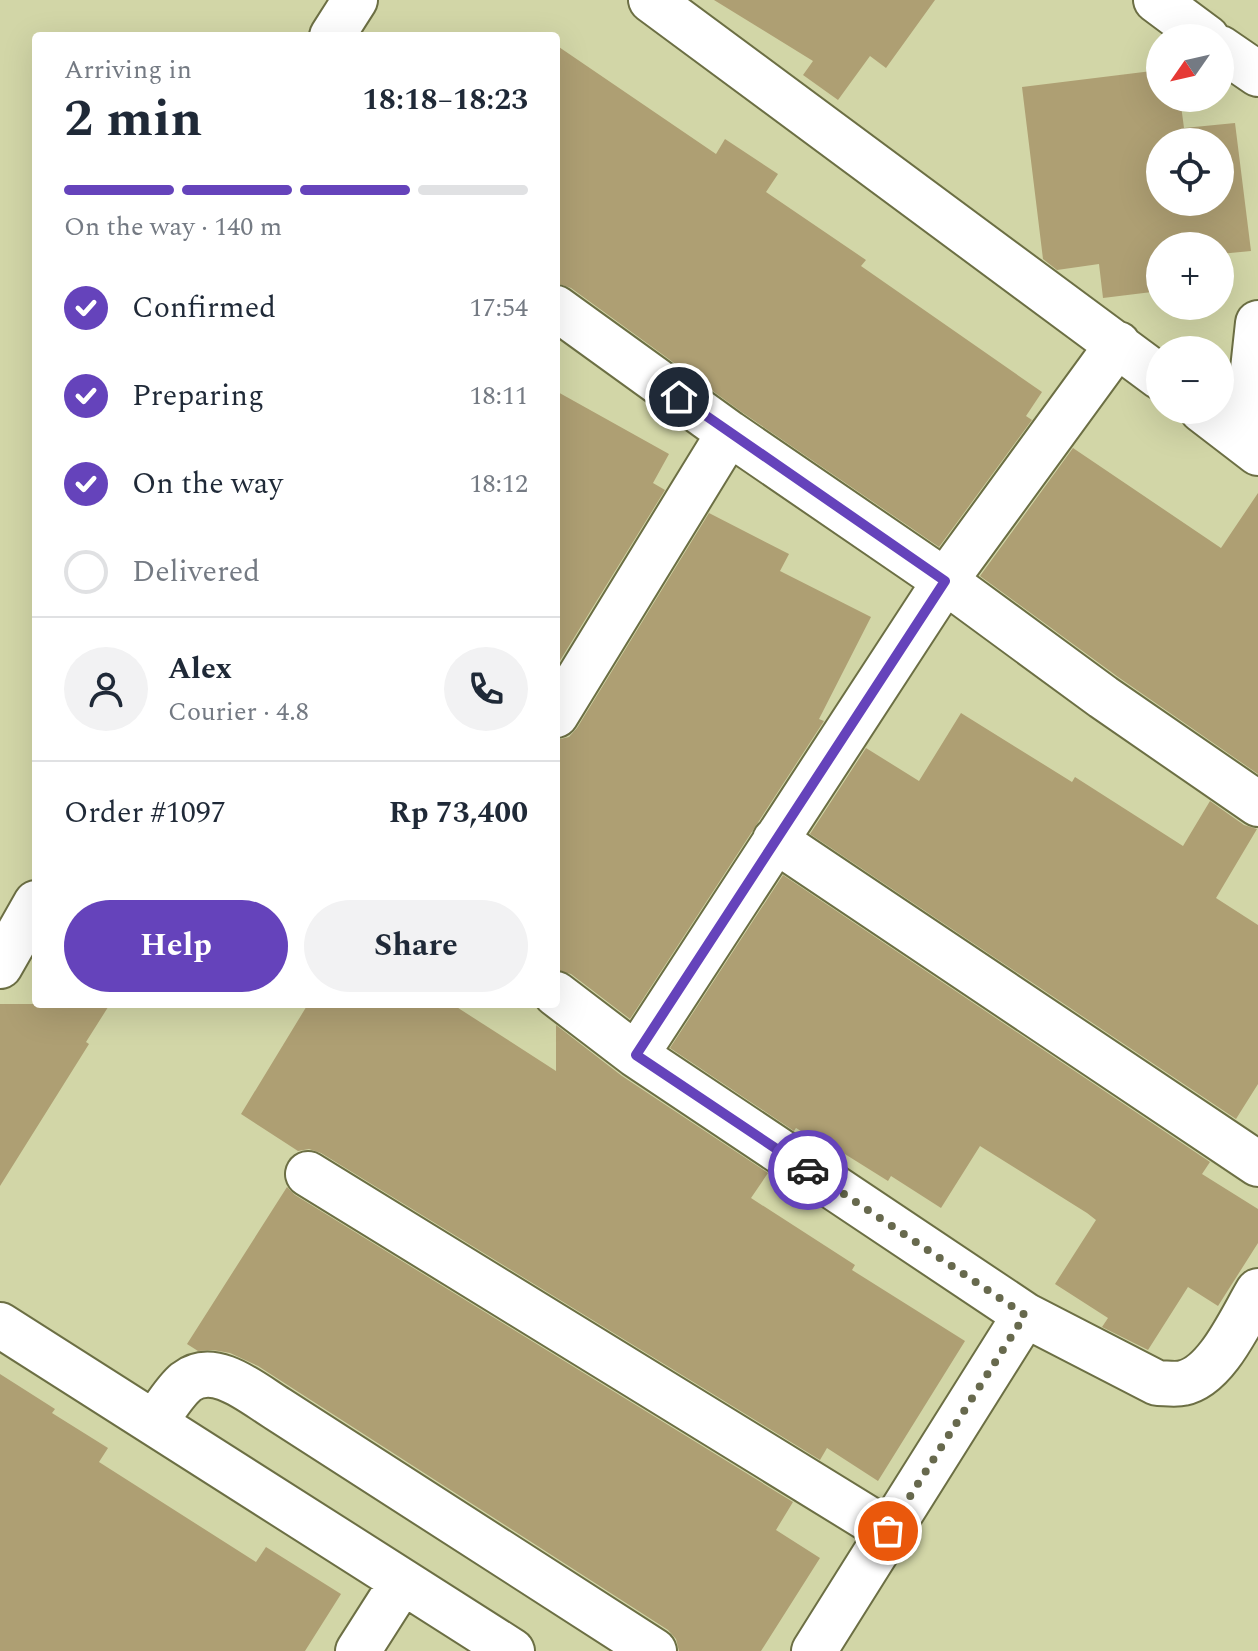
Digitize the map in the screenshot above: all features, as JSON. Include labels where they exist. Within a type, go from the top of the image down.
[{"type":"street","points":[[335,32],[355,0]]},
{"type":"street","points":[[651,0],[1146,366]]},
{"type":"street","points":[[1156,0],[1188,24]]},
{"type":"street","points":[[1234,58],[1258,74]]},
{"type":"street","points":[[560,311],[1258,804]]},
{"type":"street","points":[[1252,448],[1258,323]]},
{"type":"street","points":[[636,1055],[945,581],[1118,344]]},
{"type":"street","points":[[1220,424],[1252,448]]},
{"type":"street","points":[[560,708],[729,433]]},
{"type":"street","points":[[775,840],[1258,1164]]},
{"type":"street","points":[[0,966],[32,910]]},
{"type":"street","points":[[560,997],[636,1055],[1025,1315],[1157,1383],[1181,1384],[1198,1377],[1218,1358],[1258,1291]]},
{"type":"street","points":[[308,1174],[888,1531]]},
{"type":"street","points":[[814,1651],[1025,1315]]},
{"type":"street","points":[[0,1325],[512,1651]]},
{"type":"street","points":[[154,1423],[184,1384],[201,1373],[222,1376],[654,1651]]},
{"type":"street","points":[[358,1651],[402,1582]]},
{"type":"building","points":[[714,0],[935,0],[886,68],[870,56],[838,100],[803,75],[813,61]]},
{"type":"building","points":[[560,48],[716,154],[725,139],[778,174],[766,192],[866,260],[861,266],[1042,392],[1026,416],[1032,420],[939,547],[743,413],[571,288],[560,284]]},
{"type":"building","points":[[1146,72],[1146,112],[1182,112],[1184,128],[1235,123],[1251,251],[1234,253],[1234,232],[1146,232],[1146,293],[1103,298],[1099,264],[1057,270],[1043,259],[1022,87]]},
{"type":"building","points":[[560,393],[669,454],[653,483],[665,490],[560,661]]},
{"type":"building","points":[[1073,448],[1221,548],[1258,493],[1258,774],[980,576]]},
{"type":"building","points":[[709,513],[789,554],[780,571],[871,617],[819,719],[824,721],[630,1019],[571,974],[560,971],[560,739],[569,737]]},
{"type":"building","points":[[961,713],[1072,782],[1075,777],[1183,846],[1210,801],[1244,825],[1257,829],[1216,898],[1258,925],[1258,1084],[1236,1119],[810,834],[866,748],[919,781]]},
{"type":"building","points":[[783,875],[1210,1162],[1202,1174],[1258,1209],[1258,1243],[1218,1306],[1188,1287],[1148,1350],[1102,1327],[1108,1318],[1055,1284],[1096,1220],[1087,1213],[980,1146],[941,1208],[891,1176],[888,1181],[832,1146],[831,1149],[796,1128],[794,1131],[670,1048]]},
{"type":"building","points":[[0,1004],[32,1004],[32,1008],[107,1008],[86,1042],[89,1044],[0,1186]]},
{"type":"building","points":[[306,1008],[458,1008],[556,1071],[556,1025],[622,1076],[768,1173],[751,1198],[855,1265],[852,1270],[965,1341],[878,1481],[827,1448],[820,1460],[321,1153],[309,1149],[298,1151],[241,1114]]},
{"type":"building","points":[[287,1187],[295,1195],[793,1502],[776,1530],[820,1558],[761,1651],[679,1651],[676,1639],[668,1630],[258,1366],[230,1353],[198,1351],[187,1344]]},
{"type":"building","points":[[0,1374],[55,1409],[52,1413],[108,1448],[99,1462],[256,1562],[266,1547],[341,1594],[305,1651],[0,1651]]},
{"type":"way so far","points":[[808,1170],[1025,1315],[888,1531]]},
{"type":"route","points":[[679,397],[945,581],[636,1055],[808,1170]]}]
